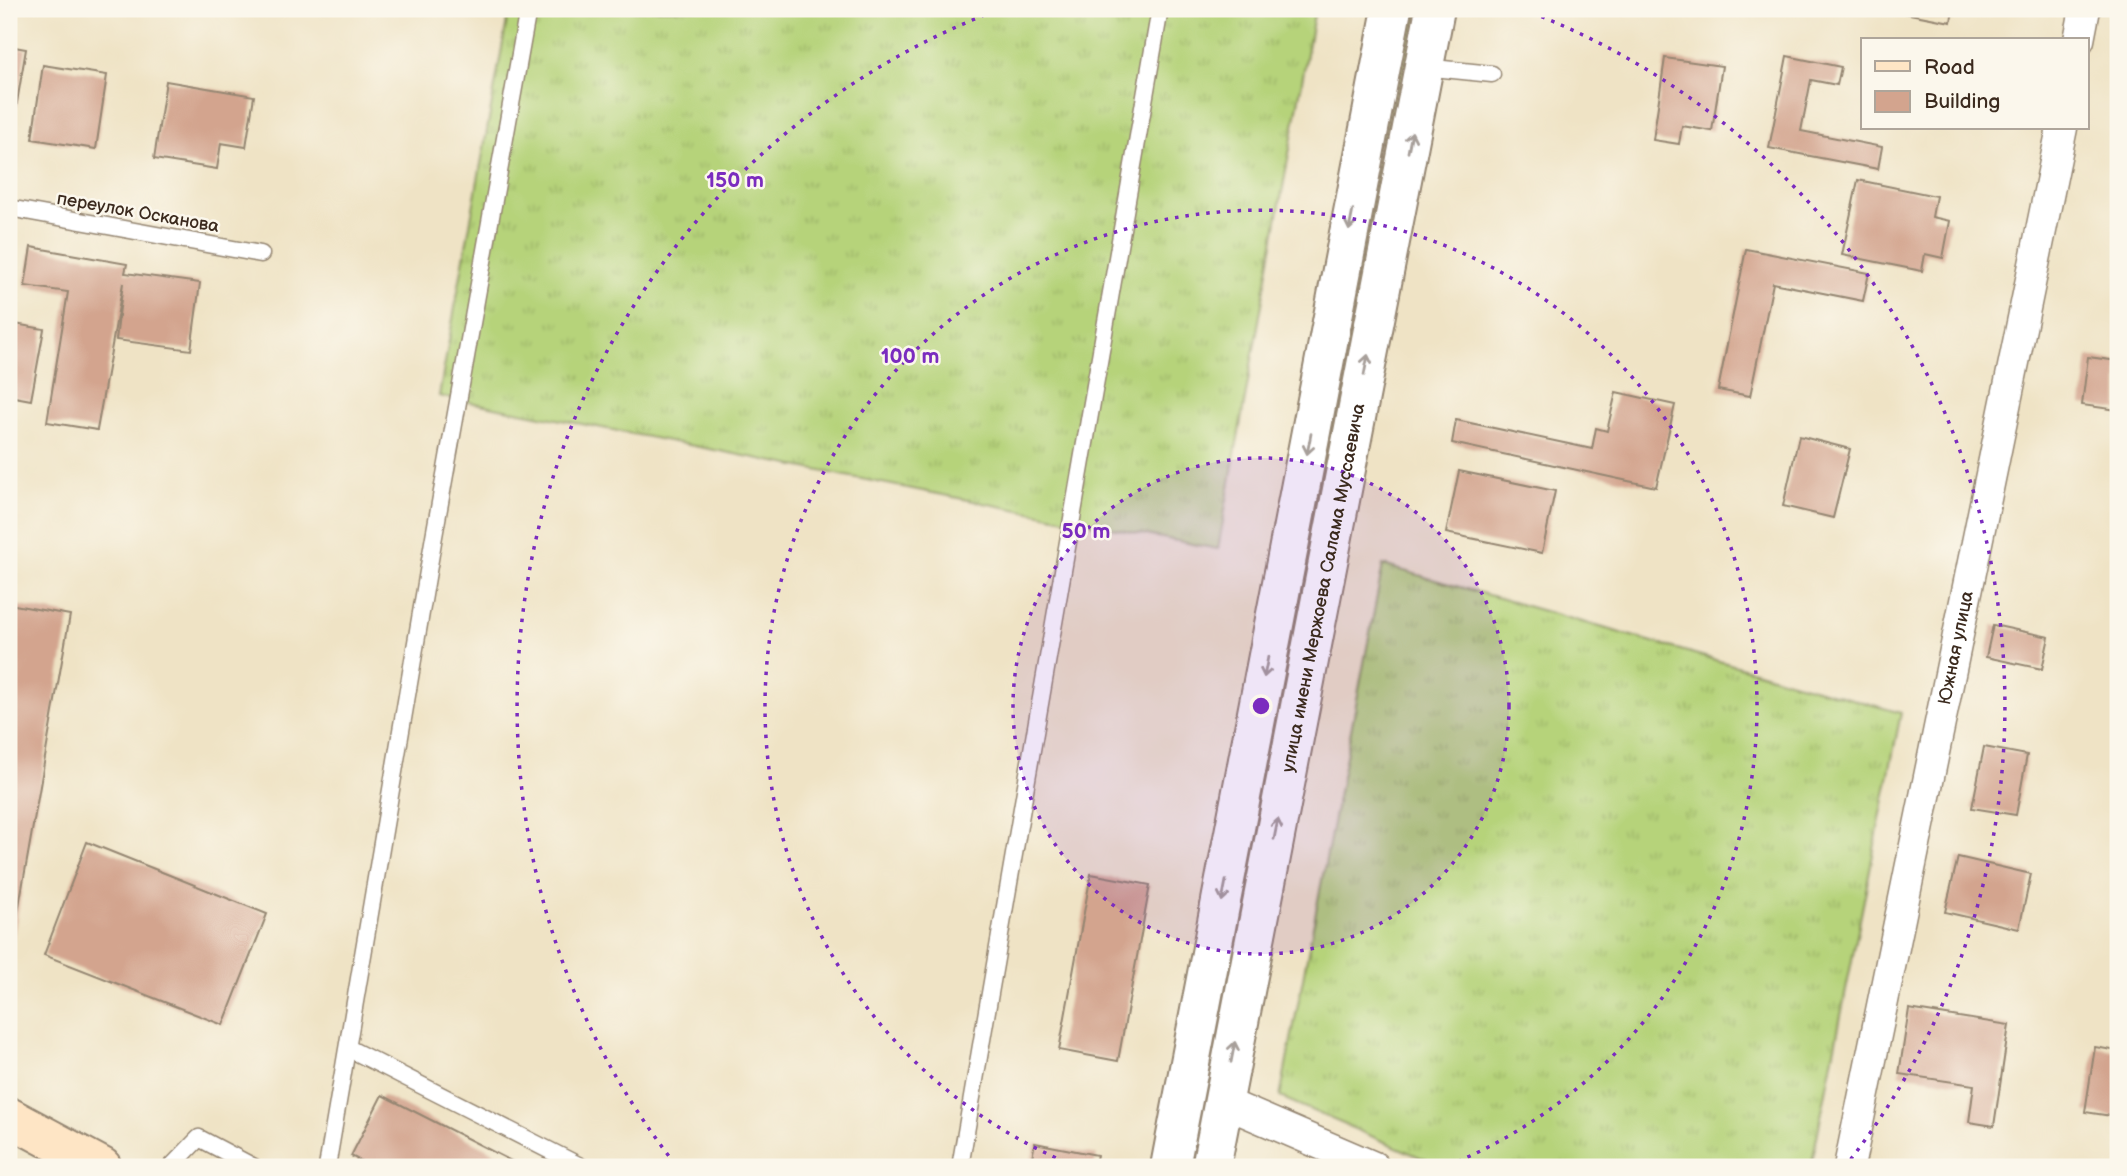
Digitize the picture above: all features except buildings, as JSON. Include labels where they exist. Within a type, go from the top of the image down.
[{"type":"main road","points":[[9,1117],[102,1167]]},
{"type":"street","points":[[1170,1167],[1392,9]]},
{"type":"street","name":"улица имени Мержоева Салама Муссаевича","points":[[1211,1167],[1435,9]]},
{"type":"street","points":[[2079,38],[2085,9]]},
{"type":"street","name":"Южная улица","points":[[1849,1167],[2062,130]]},
{"type":"street","points":[[1223,1102],[1374,1167]]},
{"type":"lane","points":[[327,1167],[433,542],[528,9]]},
{"type":"lane","points":[[960,1167],[1160,9]]},
{"type":"lane","points":[[1424,67],[1492,74]]},
{"type":"lane","name":"переулок Осканова","points":[[9,208],[261,254]]},
{"type":"lane","points":[[348,1048],[582,1167]]},
{"type":"lane","points":[[171,1167],[199,1138],[254,1167]]},
{"type":"green space","points":[[509,9],[1315,9],[1218,549],[439,396]]},
{"type":"green space","points":[[1406,9],[1419,9],[1219,1051],[1208,1048]]},
{"type":"green space","points":[[1383,565],[1901,713],[1811,1167],[1443,1167],[1280,1097]]}]
